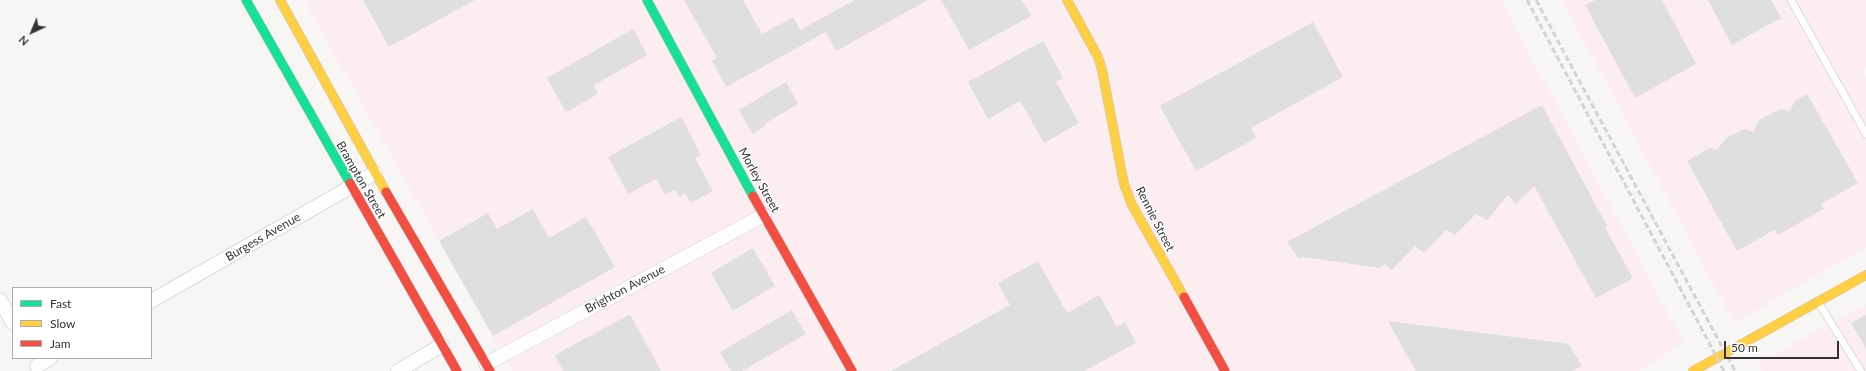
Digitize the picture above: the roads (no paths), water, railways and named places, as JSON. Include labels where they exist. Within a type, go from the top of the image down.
[{"type":"street","name":"Brampton Street","points":[[246,0],[457,371]]},
{"type":"street","name":"Brampton Street","points":[[280,0],[375,173],[488,368]]},
{"type":"street","name":"Morley Street","points":[[647,0],[764,215],[852,371]]},
{"type":"street","name":"Rennie Street","points":[[1067,0],[1098,57],[1102,70],[1124,184],[1132,205],[1225,371]]},
{"type":"street","name":"Burgess Avenue","points":[[152,300],[375,173]]},
{"type":"street","name":"Brighton Avenue","points":[[488,368],[764,215]]},
{"type":"street","points":[[1693,371],[1866,275]]},
{"type":"street","points":[[1,304],[12,321]]},
{"type":"street","points":[[398,371],[442,345]]},
{"type":"street","points":[[37,365],[48,359]]},
{"type":"lane","points":[[1791,0],[1866,134]]},
{"type":"lane","points":[[1818,301],[1862,371]]},
{"type":"railway","points":[[1527,0],[1724,371]]},
{"type":"railway","points":[[1536,0],[1735,371]]}]
